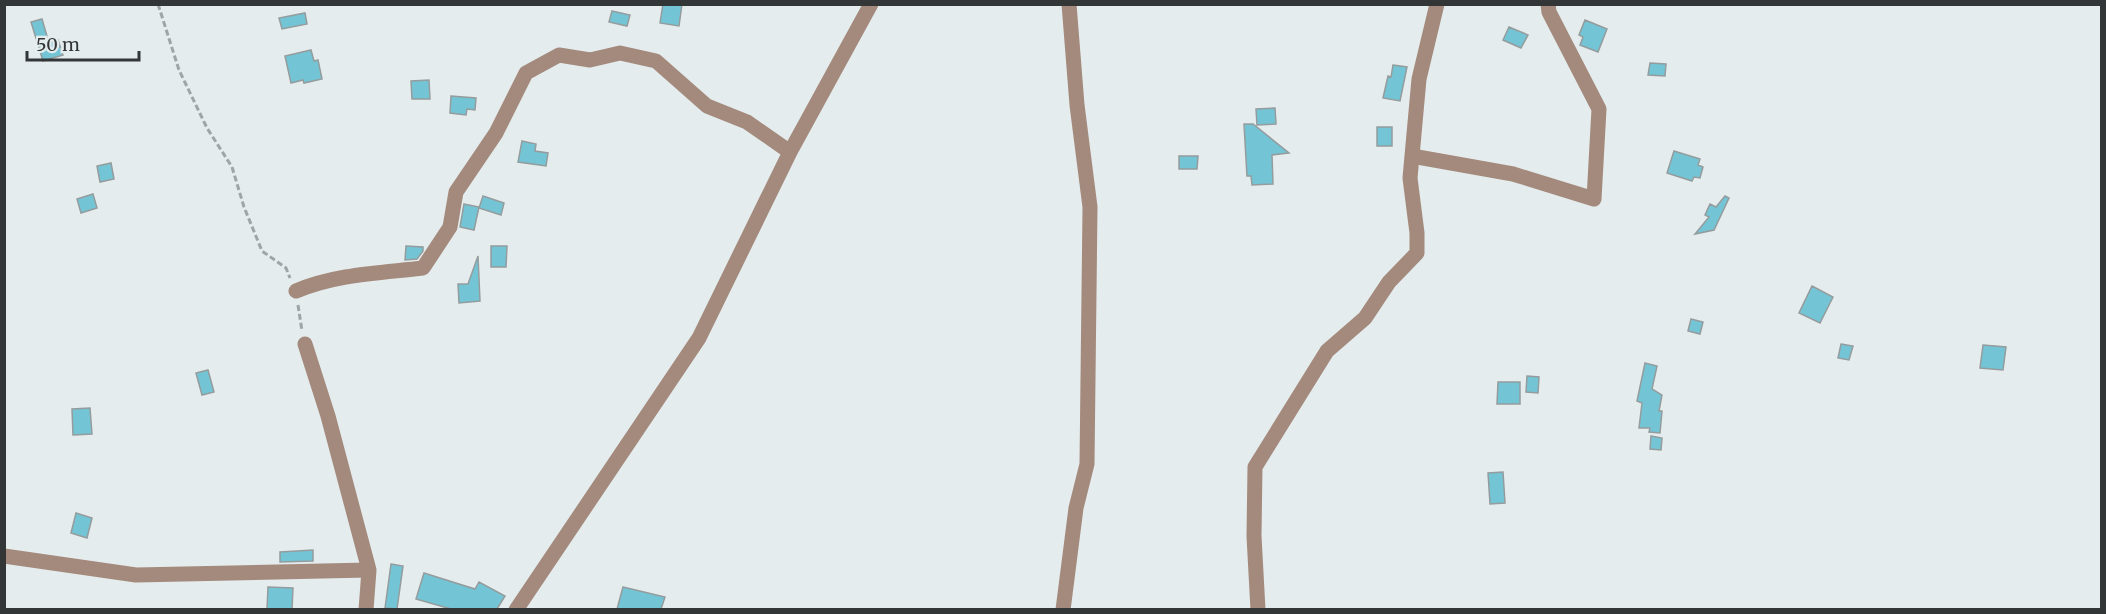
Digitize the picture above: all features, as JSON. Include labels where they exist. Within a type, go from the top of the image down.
[{"type":"street","points":[[516,609],[699,338],[790,152],[871,4]]},
{"type":"street","points":[[1063,609],[1076,508],[1087,464],[1090,219],[1069,4]]},
{"type":"street","points":[[1258,609],[1254,536],[1255,467],[1328,351],[1365,318],[1389,282],[1417,253],[1417,233],[1410,178],[1419,79],[1437,4]]},
{"type":"street","points":[[1412,156],[1513,174],[1594,199],[1599,109],[1549,12],[1548,4]]},
{"type":"street","points":[[296,291],[352,275],[423,268],[450,227],[456,192],[496,134],[526,73],[559,55],[590,60],[620,53],[657,61],[707,106],[747,122],[790,152]]},
{"type":"street","points":[[305,344],[328,416],[369,570],[366,609]]},
{"type":"street","points":[[4,556],[135,575],[369,570]]},
{"type":"path","points":[[158,4],[179,70],[207,128],[232,167],[244,207],[262,251],[286,268],[296,291],[305,344]]},
{"type":"building","points":[[663,4],[682,4],[679,26],[660,23]]},
{"type":"building","points":[[612,11],[630,15],[627,26],[609,22]]},
{"type":"building","points":[[305,13],[307,24],[282,29],[279,18]]},
{"type":"building","points":[[42,19],[49,43],[58,40],[63,55],[43,61],[31,22]]},
{"type":"building","points":[[1585,20],[1607,29],[1598,52],[1580,45],[1583,37],[1579,35]]},
{"type":"building","points":[[1509,27],[1528,35],[1521,48],[1503,40]]},
{"type":"building","points":[[311,50],[314,61],[318,60],[322,79],[291,83],[285,56]]},
{"type":"building","points":[[1650,63],[1666,64],[1665,76],[1648,75]]},
{"type":"building","points":[[1393,65],[1407,67],[1400,101],[1383,98]]},
{"type":"building","points":[[429,80],[430,99],[412,99],[411,81]]},
{"type":"building","points":[[451,96],[476,98],[475,110],[467,109],[466,115],[450,113]]},
{"type":"building","points":[[1275,108],[1276,124],[1257,125],[1256,109]]},
{"type":"building","points":[[1244,124],[1253,124],[1289,153],[1272,155],[1273,184],[1252,185],[1251,176],[1247,176]]},
{"type":"building","points":[[1377,127],[1392,127],[1392,146],[1377,146]]},
{"type":"building","points":[[522,141],[536,144],[535,151],[548,153],[546,166],[518,162]]},
{"type":"building","points":[[1674,151],[1700,159],[1698,165],[1703,167],[1700,178],[1694,177],[1692,181],[1667,173]]},
{"type":"building","points":[[1179,156],[1198,156],[1197,169],[1179,169]]},
{"type":"building","points":[[111,163],[114,179],[100,182],[97,166]]},
{"type":"building","points":[[93,194],[97,208],[81,213],[77,199]]},
{"type":"building","points":[[483,196],[504,203],[501,215],[479,208]]},
{"type":"building","points":[[1725,196],[1729,198],[1714,230],[1695,234],[1709,217],[1705,215],[1710,204],[1716,207]]},
{"type":"building","points":[[464,204],[479,207],[474,230],[460,227]]},
{"type":"building","points":[[406,246],[423,247],[423,251],[417,259],[405,260]]},
{"type":"building","points":[[491,246],[507,246],[506,267],[491,267]]},
{"type":"building","points":[[478,256],[480,301],[459,303],[458,284],[468,284]]},
{"type":"building","points":[[1812,286],[1833,297],[1820,323],[1799,313]]},
{"type":"building","points":[[1691,319],[1703,322],[1700,334],[1688,331]]},
{"type":"building","points":[[1841,344],[1853,346],[1849,360],[1838,358]]},
{"type":"building","points":[[1983,345],[2006,347],[2003,370],[1980,368]]},
{"type":"building","points":[[1645,363],[1657,366],[1652,389],[1662,395],[1659,411],[1662,411],[1660,433],[1649,432],[1650,428],[1639,428],[1642,403],[1637,401]]},
{"type":"building","points":[[208,370],[214,392],[202,395],[196,373]]},
{"type":"building","points":[[1527,376],[1539,377],[1538,393],[1526,392]]},
{"type":"building","points":[[1498,382],[1520,382],[1520,404],[1497,404]]},
{"type":"building","points":[[90,408],[92,434],[73,435],[72,409]]},
{"type":"building","points":[[1651,436],[1662,438],[1661,450],[1650,449]]},
{"type":"building","points":[[1503,472],[1505,503],[1490,504],[1488,473]]},
{"type":"building","points":[[76,513],[92,518],[87,538],[71,533]]},
{"type":"building","points":[[313,550],[313,561],[280,562],[280,552]]},
{"type":"building","points":[[391,564],[403,566],[397,609],[385,608]]},
{"type":"building","points":[[424,573],[475,589],[479,582],[505,596],[497,609],[451,609],[416,599]]},
{"type":"building","points":[[268,587],[293,588],[292,609],[267,609]]},
{"type":"building","points":[[623,587],[665,597],[661,609],[617,609]]}]
